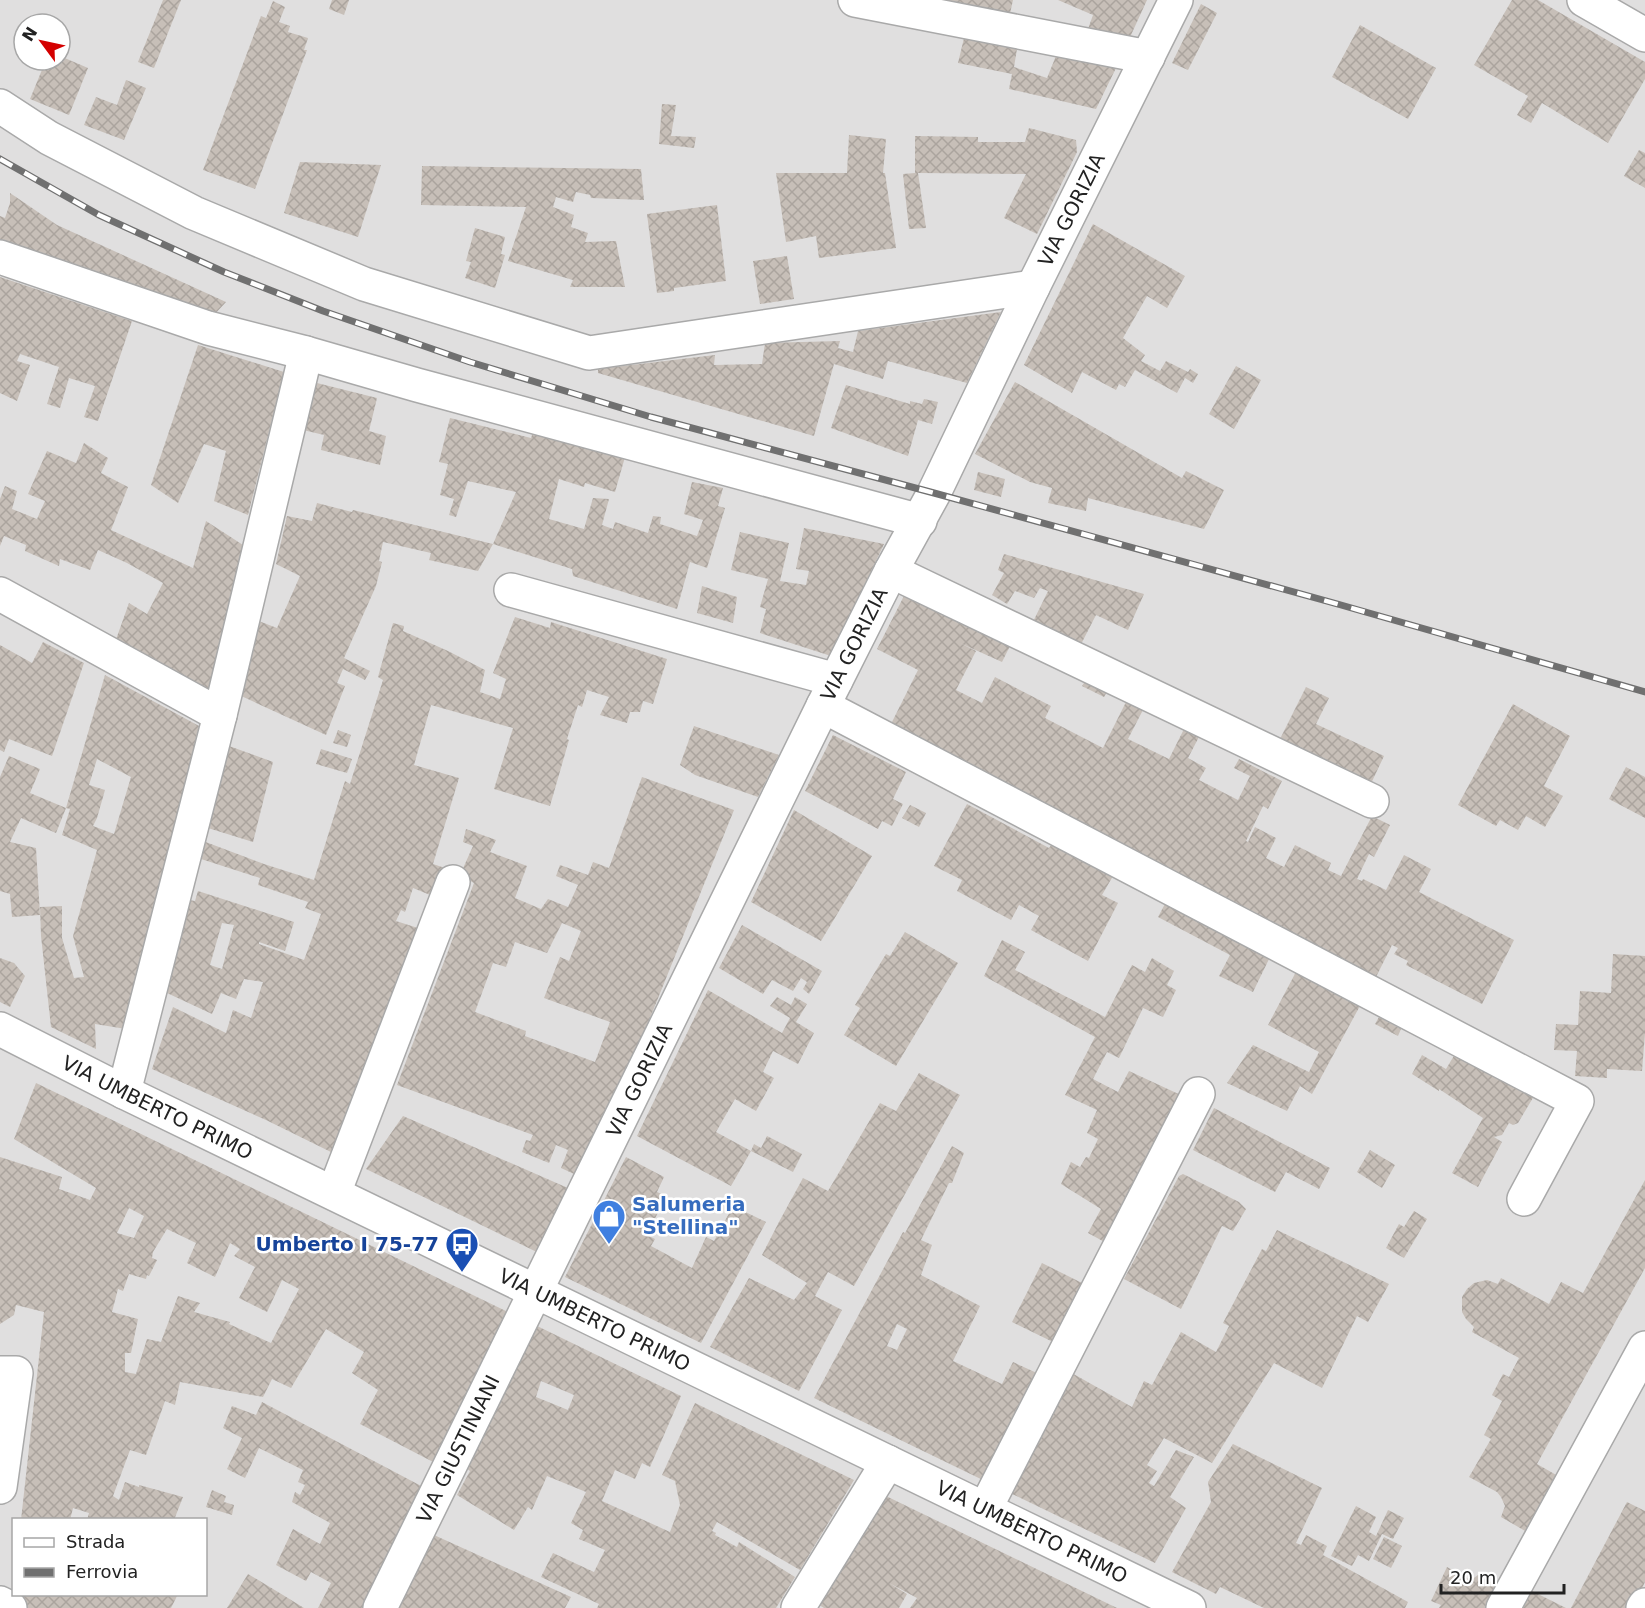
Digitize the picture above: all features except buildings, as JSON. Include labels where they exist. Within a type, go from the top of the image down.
[{"type":"street","points":[[855,0],[1148,57]]},
{"type":"street","name":"VIA GORIZIA","points":[[537,1291],[829,693],[891,571],[920,521],[1176,0]]},
{"type":"street","points":[[1584,0],[1645,35]]},
{"type":"street","points":[[0,106],[49,138],[194,213],[364,284],[589,353],[1033,287]]},
{"type":"street","points":[[0,257],[208,328],[920,521]]},
{"type":"street","points":[[124,1092],[220,715],[306,353]]},
{"type":"street","points":[[891,571],[1372,801]]},
{"type":"street","points":[[511,590],[829,693],[1577,1101],[1524,1199]]},
{"type":"street","points":[[0,594],[220,715]]},
{"type":"street","points":[[334,1193],[453,882]]},
{"type":"street","name":"VIA UMBERTO PRIMO","points":[[0,1029],[124,1092],[1189,1608]]},
{"type":"street","points":[[985,1509],[1198,1094]]},
{"type":"street","name":"VIA GIUSTINIANI","points":[[380,1608],[537,1291]]},
{"type":"street","points":[[1503,1608],[1645,1348]]},
{"type":"street","points":[[0,1372],[16,1373],[0,1487]]},
{"type":"street","points":[[798,1608],[888,1462]]},
{"type":"street","points":[[0,1604],[10,1608]]},
{"type":"shaded area","points":[[0,0],[1645,0],[1645,1608],[0,1608]]},
{"type":"railway","points":[[0,159],[99,215],[224,272],[323,311],[470,362],[651,417],[1341,605],[1645,692]]},
{"type":"place","name":"Salumeria \"Stellina\"","points":[[609,1245]]},
{"type":"place","name":"Umberto I 75-77","points":[[462,1273]]}]
